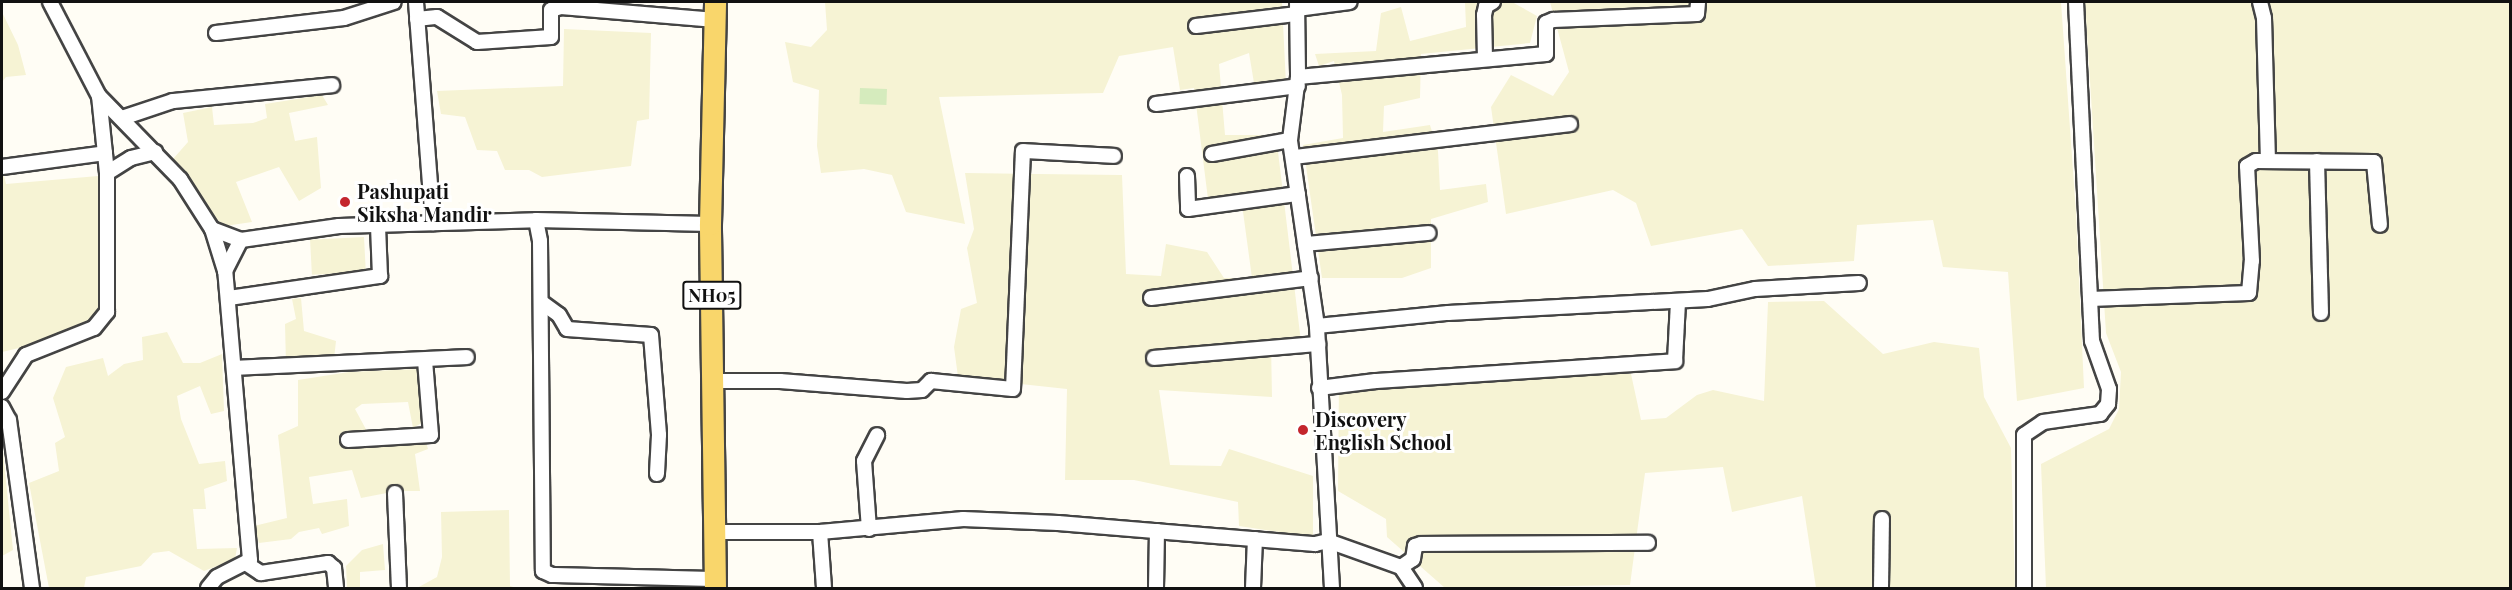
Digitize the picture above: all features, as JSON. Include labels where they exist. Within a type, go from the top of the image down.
[{"type":"main road","name":"NH05","points":[[715,11],[710,224],[714,381],[715,584]]},
{"type":"street","points":[[50,2],[99,96],[180,179],[212,229],[225,271],[250,560],[247,564],[217,577],[208,588]]},
{"type":"street","points":[[216,33],[344,18],[394,2]]},
{"type":"street","points":[[416,2],[433,223]]},
{"type":"street","points":[[1196,26],[1297,8],[1350,2]]},
{"type":"street","points":[[1485,58],[1484,15],[1486,6],[1493,2]]},
{"type":"street","points":[[1156,104],[1298,82],[1485,58],[1546,54],[1546,23],[1554,20],[1697,14],[1698,2]]},
{"type":"street","points":[[2024,588],[2024,435],[2043,422],[2100,414],[2108,404],[2109,389],[2092,341],[2076,2]]},
{"type":"street","points":[[2260,2],[2264,18],[2268,161]]},
{"type":"street","points":[[417,19],[437,17],[477,42],[551,37],[552,10],[561,7],[715,11]]},
{"type":"street","points":[[1297,8],[1298,82],[1290,140],[1317,326],[1328,541],[1333,562],[1332,588]]},
{"type":"street","points":[[122,118],[173,101],[332,85]]},
{"type":"street","points":[[2,393],[26,355],[94,328],[107,312],[107,173],[99,96]]},
{"type":"street","points":[[1294,157],[1570,124]]},
{"type":"street","points":[[1212,154],[1290,140]]},
{"type":"street","points":[[107,173],[131,158],[155,152]]},
{"type":"street","points":[[714,381],[907,391],[921,390],[931,381],[1013,389],[1023,152],[1114,156]]},
{"type":"street","points":[[2,167],[105,153]]},
{"type":"street","points":[[2090,299],[2249,293],[2252,261],[2247,166],[2268,161],[2374,162],[2380,225]]},
{"type":"street","points":[[2317,161],[2321,313]]},
{"type":"street","points":[[1186,176],[1188,209],[1298,194]]},
{"type":"street","points":[[537,220],[541,302],[543,571],[552,575],[715,584]]},
{"type":"street","points":[[212,229],[241,240],[339,226],[537,220],[710,224]]},
{"type":"street","points":[[229,298],[380,276],[378,226]]},
{"type":"street","points":[[1305,244],[1429,233]]},
{"type":"street","points":[[225,271],[241,240]]},
{"type":"street","points":[[1151,298],[1311,278]]},
{"type":"street","points":[[1317,326],[1448,313],[1678,302],[1755,289],[1860,284]]},
{"type":"street","points":[[541,302],[559,315],[567,329],[651,335],[659,435],[657,474]]},
{"type":"street","points":[[1319,388],[1376,381],[1675,361],[1678,302]]},
{"type":"street","points":[[1154,358],[1318,344]]},
{"type":"street","points":[[234,368],[425,361],[467,357]]},
{"type":"street","points":[[348,440],[431,435],[425,361]]},
{"type":"street","points":[[2,407],[9,420],[32,588]]},
{"type":"street","points":[[869,529],[864,461],[877,435]]},
{"type":"street","points":[[395,493],[399,588]]},
{"type":"street","points":[[716,532],[820,532],[963,519],[1315,544],[1328,541],[1401,567],[1415,588]]},
{"type":"street","points":[[1881,588],[1882,519]]},
{"type":"street","points":[[1156,588],[1157,531]]},
{"type":"street","points":[[820,532],[824,588]]},
{"type":"street","points":[[1253,588],[1255,539]]},
{"type":"street","points":[[1401,567],[1413,559],[1415,546],[1421,544],[1648,543]]},
{"type":"street","points":[[247,564],[261,573],[328,563],[334,568],[336,588]]},
{"type":"shaded area","points":[[825,2],[1282,2],[1286,85],[1256,95],[1249,53],[1219,64],[1225,135],[1276,135],[1301,342],[1271,344],[1272,397],[1159,390],[1170,465],[1221,466],[1229,449],[1313,476],[1313,537],[1239,526],[1238,502],[1134,480],[1065,480],[1067,389],[958,377],[954,347],[961,309],[977,303],[967,248],[974,229],[965,173],[1122,175],[1126,274],[1161,276],[1166,244],[1207,252],[1224,278],[1252,278],[1241,197],[1208,199],[1194,88],[1180,90],[1173,47],[1119,56],[1103,93],[939,97],[965,224],[906,212],[892,175],[864,169],[821,173],[817,146],[819,90],[793,82],[785,42],[811,47],[827,30]]},
{"type":"shaded area","points":[[1465,2],[1512,2],[1537,16],[1530,43],[1421,54],[1420,98],[1384,106],[1383,132],[1430,125],[1438,151],[1440,190],[1486,184],[1488,202],[1431,219],[1431,268],[1402,278],[1322,278],[1303,145],[1343,138],[1342,95],[1334,61],[1319,66],[1315,54],[1376,51],[1381,13],[1401,7],[1410,41],[1466,27]]},
{"type":"shaded area","points":[[1550,2],[2061,2],[2076,213],[2084,388],[2017,401],[2008,272],[1943,267],[1933,220],[1857,225],[1854,261],[1768,266],[1742,229],[1651,246],[1636,203],[1613,190],[1506,214],[1491,107],[1511,75],[1553,96],[1569,72]]},
{"type":"shaded area","points":[[2085,2],[2510,2],[2510,588],[2046,588],[2041,464],[2109,429],[2119,409],[2121,372],[2106,333]]},
{"type":"shaded area","points":[[2,12],[18,45],[26,75],[6,77],[2,82]]},
{"type":"shaded area","points":[[564,29],[651,33],[649,119],[637,121],[631,166],[542,177],[529,170],[505,170],[497,151],[477,150],[465,117],[441,114],[437,91],[563,86]]},
{"type":"shaded area","points":[[322,95],[328,105],[289,113],[295,141],[317,137],[321,188],[299,201],[279,167],[236,182],[252,222],[218,227],[173,159],[188,142],[183,113],[212,107],[214,125],[253,123],[267,118],[265,104]]},
{"type":"shaded area","points":[[2,167],[6,184],[98,176],[102,314],[83,333],[2,352]]},
{"type":"shaded area","points":[[364,237],[366,272],[312,275],[310,240]]},
{"type":"shaded area","points":[[301,298],[304,331],[336,341],[334,359],[286,365],[285,324],[296,319],[292,299]]},
{"type":"shaded area","points":[[1824,301],[1883,354],[1934,342],[1979,348],[1984,397],[2011,448],[2015,588],[1816,588],[1802,496],[1732,512],[1723,467],[1645,473],[1630,585],[1445,588],[1387,537],[1386,519],[1338,491],[1339,380],[1533,362],[1557,374],[1631,374],[1641,420],[1666,418],[1697,395],[1713,390],[1764,401],[1768,302]]},
{"type":"shaded area","points":[[167,332],[183,363],[200,363],[222,354],[224,411],[211,414],[200,386],[177,396],[181,419],[199,464],[225,461],[227,481],[204,489],[206,509],[193,509],[197,549],[237,548],[235,559],[204,571],[169,551],[153,553],[141,566],[86,577],[84,588],[49,588],[29,483],[59,471],[55,443],[65,437],[53,398],[66,367],[103,358],[108,376],[124,364],[143,360],[142,337]]},
{"type":"shaded area","points":[[418,369],[425,421],[413,428],[408,402],[362,404],[355,409],[375,446],[426,442],[428,449],[415,454],[420,491],[397,491],[361,498],[352,470],[309,477],[313,504],[347,499],[349,526],[322,534],[319,528],[299,532],[291,539],[259,543],[254,526],[287,518],[278,435],[298,426],[298,380],[349,372]]},
{"type":"shaded area","points":[[2,442],[13,550],[2,556]]},
{"type":"shaded area","points":[[509,510],[510,586],[517,588],[417,588],[437,577],[442,557],[441,512]]},
{"type":"shaded area","points":[[383,544],[385,570],[360,572],[360,588],[347,588],[346,566],[362,550]]},
{"type":"green space","points":[[860,88],[887,89],[886,105],[859,104]]},
{"type":"place","name":"Pashupati Siksha Mandir","points":[[345,202]]},
{"type":"place","name":"Discovery English School","points":[[1303,430]]}]
